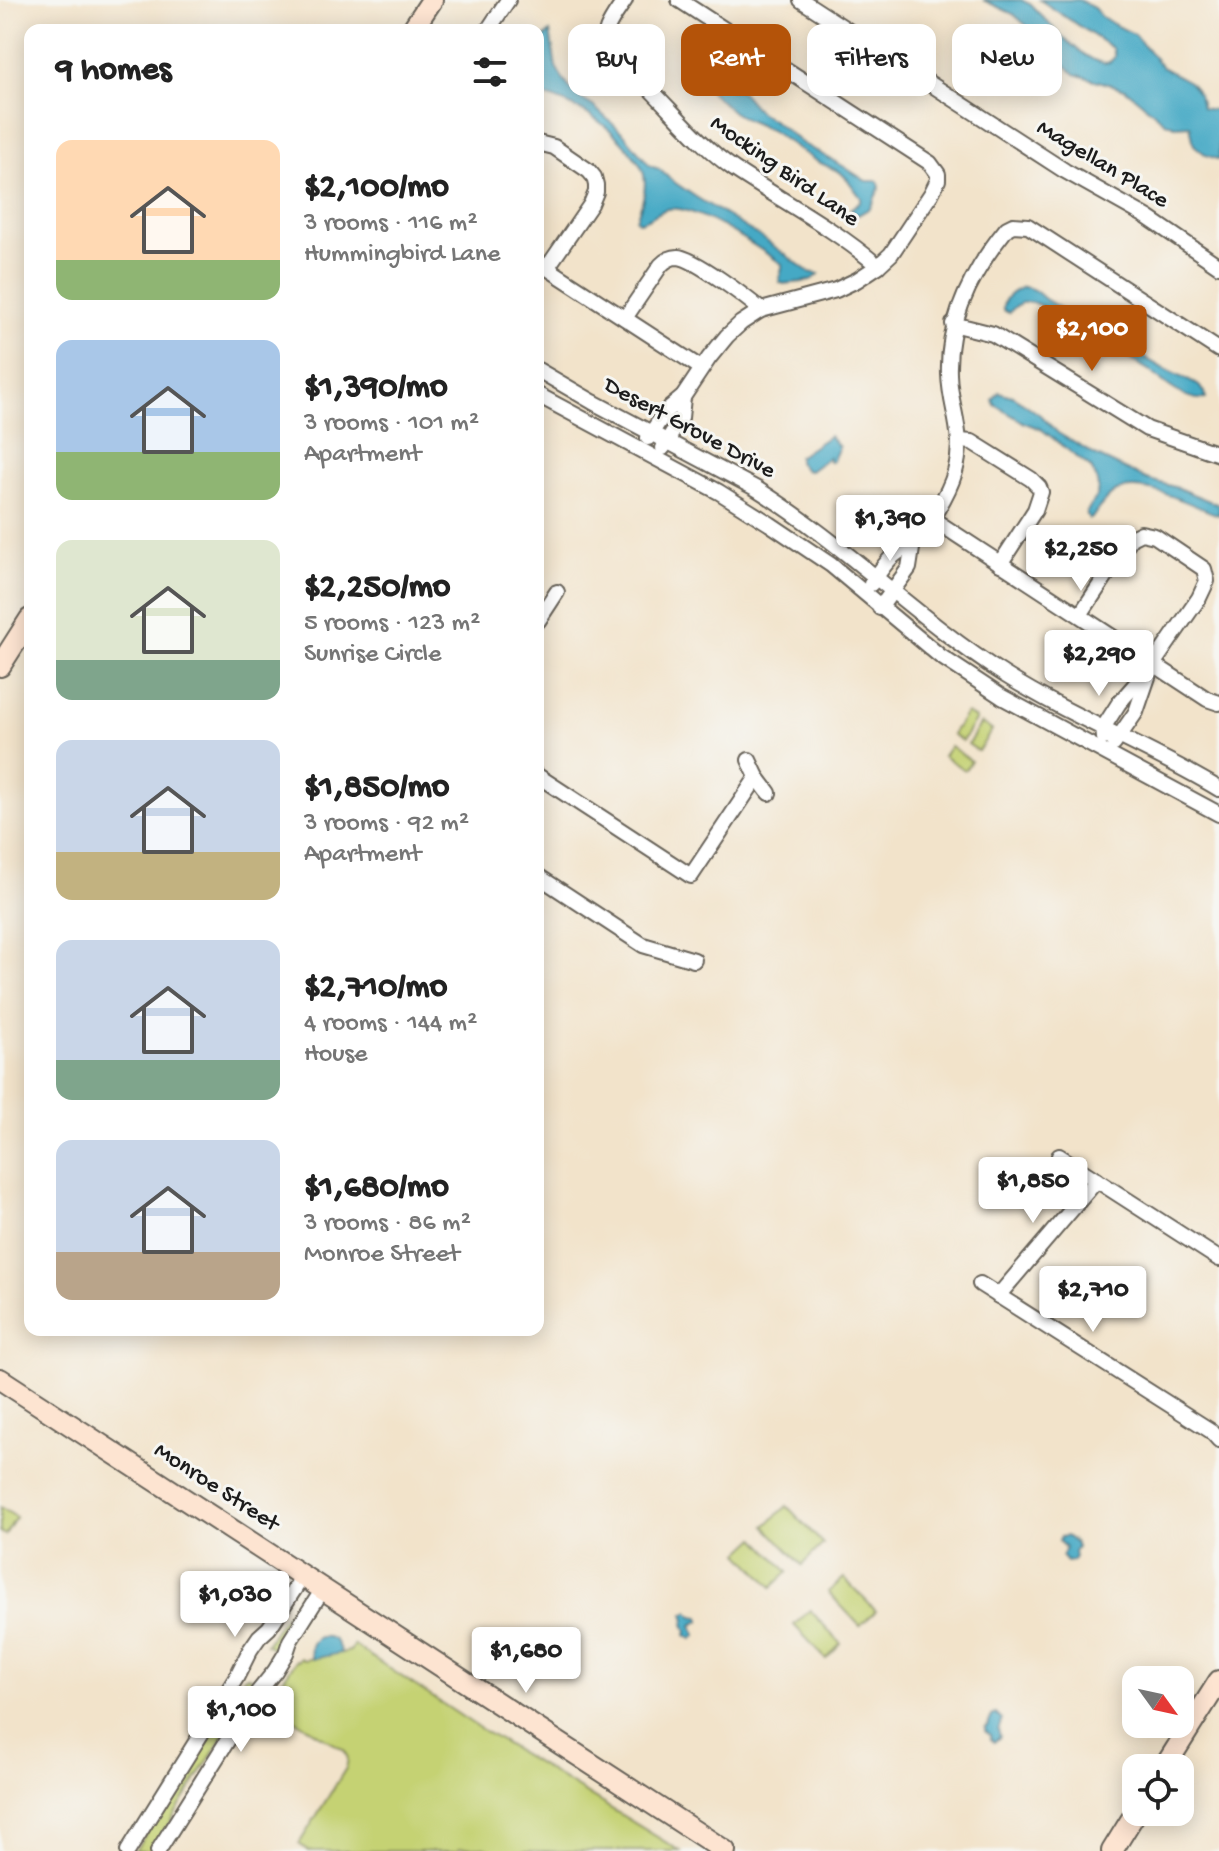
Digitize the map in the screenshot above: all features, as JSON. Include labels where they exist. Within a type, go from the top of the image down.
[{"type":"main road","points":[[416,24],[432,0]]},
{"type":"main road","points":[[0,666],[24,631]]},
{"type":"main road","name":"Monroe Street","points":[[0,1379],[725,1851]]},
{"type":"main road","points":[[1173,1754],[1219,1681]]},
{"type":"main road","points":[[1112,1851],[1127,1826]]},
{"type":"street","points":[[492,24],[508,0]]},
{"type":"street","name":"Mocking Bird Lane","points":[[625,0],[607,26],[606,52],[649,88],[709,150],[878,266]]},
{"type":"street","points":[[641,449],[666,411],[683,397],[701,368],[741,323],[761,310],[836,290],[878,266],[891,254],[938,180],[938,174],[930,163],[679,0]]},
{"type":"street","name":"Magellan Place","points":[[801,0],[1065,171],[1147,217],[1219,266]]},
{"type":"street","points":[[544,144],[554,147],[589,171],[596,185],[591,204],[544,263]]},
{"type":"street","points":[[864,594],[891,558],[913,542],[948,490],[955,472],[960,441],[949,374],[953,324],[965,293],[1002,234],[1013,225],[1028,226],[1040,233],[1219,350]]},
{"type":"street","points":[[625,318],[661,265],[675,257],[689,260],[761,310]]},
{"type":"street","points":[[544,266],[701,368]]},
{"type":"street","points":[[953,324],[993,334],[1147,429],[1219,454]]},
{"type":"street","name":"Desert Grove Drive","points":[[544,374],[783,505],[877,577],[931,624],[1005,675],[1219,789]]},
{"type":"street","points":[[657,458],[681,418],[683,397]]},
{"type":"street","name":"Desert Grove Drive","points":[[544,399],[641,449],[770,524],[831,565],[940,656],[1002,697],[1219,814]]},
{"type":"street","points":[[960,441],[972,442],[1031,479],[1041,492],[1035,510],[1000,564]]},
{"type":"street","points":[[931,518],[1207,699],[1219,703]]},
{"type":"street","points":[[1080,615],[1131,538],[1141,533],[1166,543],[1204,569],[1207,581],[1199,598],[1154,663],[1119,703],[1103,728],[1106,754]]},
{"type":"street","points":[[880,608],[909,568],[913,542]]},
{"type":"street","points":[[544,612],[557,592]]},
{"type":"street","points":[[1106,754],[1136,712],[1154,663]]},
{"type":"street","points":[[749,760],[769,793]]},
{"type":"street","points":[[544,780],[691,876],[757,777]]},
{"type":"street","points":[[544,880],[643,945],[694,960]]},
{"type":"street","points":[[1059,1156],[1219,1259]]},
{"type":"street","points":[[998,1296],[1097,1180]]},
{"type":"street","points":[[980,1284],[1211,1431],[1219,1440]]},
{"type":"street","points":[[128,1851],[236,1678],[250,1650],[269,1628],[303,1576]]},
{"type":"street","points":[[158,1851],[258,1692],[275,1671],[323,1589]]},
{"type":"green space","points":[[966,713],[976,719],[962,741],[952,734]]},
{"type":"green space","points":[[981,723],[992,730],[978,751],[968,744]]},
{"type":"green space","points":[[950,746],[971,761],[965,770],[943,756]]},
{"type":"green space","points":[[787,1506],[823,1544],[802,1565],[765,1526]]},
{"type":"green space","points":[[0,1507],[16,1517],[5,1535],[0,1532]]},
{"type":"green space","points":[[756,1538],[788,1572],[772,1587],[740,1553]]},
{"type":"green space","points":[[844,1578],[876,1611],[860,1626],[828,1592]]},
{"type":"green space","points":[[294,1607],[298,1615],[275,1650],[266,1644],[289,1609]]},
{"type":"green space","points":[[810,1610],[841,1644],[826,1659],[794,1625]]},
{"type":"green space","points":[[354,1645],[473,1724],[680,1851],[495,1851],[482,1847],[459,1848],[457,1851],[309,1851],[299,1844],[346,1768],[347,1756],[344,1750],[276,1708],[269,1718],[266,1706],[296,1660],[350,1651]]},
{"type":"green space","points":[[245,1676],[257,1684],[246,1699],[237,1702],[234,1695]]},
{"type":"green space","points":[[226,1711],[234,1719],[152,1851],[135,1851],[222,1713]]},
{"type":"water","points":[[983,0],[1021,0],[1030,4],[1050,24],[1025,24],[1013,14]]},
{"type":"water","points":[[1040,0],[1079,0],[1094,8],[1113,24],[1134,34],[1162,67],[1189,82],[1199,94],[1202,108],[1219,111],[1219,160],[1206,155],[1194,145],[1190,125],[1175,126],[1165,122],[1125,89],[1075,74],[1062,61],[1062,35],[1094,60],[1104,63],[1112,60],[1114,54],[1112,48]]},
{"type":"water","points":[[550,32],[556,67],[568,86],[568,96],[577,96],[593,106],[625,135],[650,166],[764,239],[809,272],[819,274],[807,281],[783,284],[779,282],[782,264],[726,228],[693,213],[667,209],[638,222],[636,219],[645,183],[639,162],[610,130],[590,115],[544,96],[544,38]]},
{"type":"water","points":[[715,96],[745,96],[759,112],[803,144],[866,181],[878,181],[880,187],[870,208],[858,215],[850,209],[861,198],[840,172],[733,112]]},
{"type":"water","points":[[1023,287],[1033,289],[1166,370],[1198,385],[1205,392],[1206,399],[1191,398],[1176,391],[1150,371],[1037,304],[1024,302],[1009,313],[1003,310],[1006,299]]},
{"type":"water","points":[[999,392],[1025,404],[1058,433],[1095,455],[1146,479],[1219,505],[1219,515],[1154,491],[1128,488],[1113,493],[1089,519],[1086,513],[1097,495],[1098,487],[1091,468],[1041,429],[995,405],[993,400]]},
{"type":"water","points":[[829,436],[839,447],[832,462],[829,457],[810,471],[805,470],[798,457]]},
{"type":"water","points":[[1066,1536],[1077,1547],[1075,1557],[1067,1562],[1062,1556],[1065,1548],[1059,1541]]},
{"type":"water","points":[[689,1611],[693,1616],[700,1617],[700,1621],[692,1625],[696,1635],[692,1639],[686,1635],[684,1624],[684,1614]]},
{"type":"water","points":[[319,1637],[334,1640],[341,1653],[312,1659],[311,1646]]},
{"type":"water","points":[[996,1714],[1002,1720],[998,1730],[1000,1737],[994,1742],[985,1728]]}]
